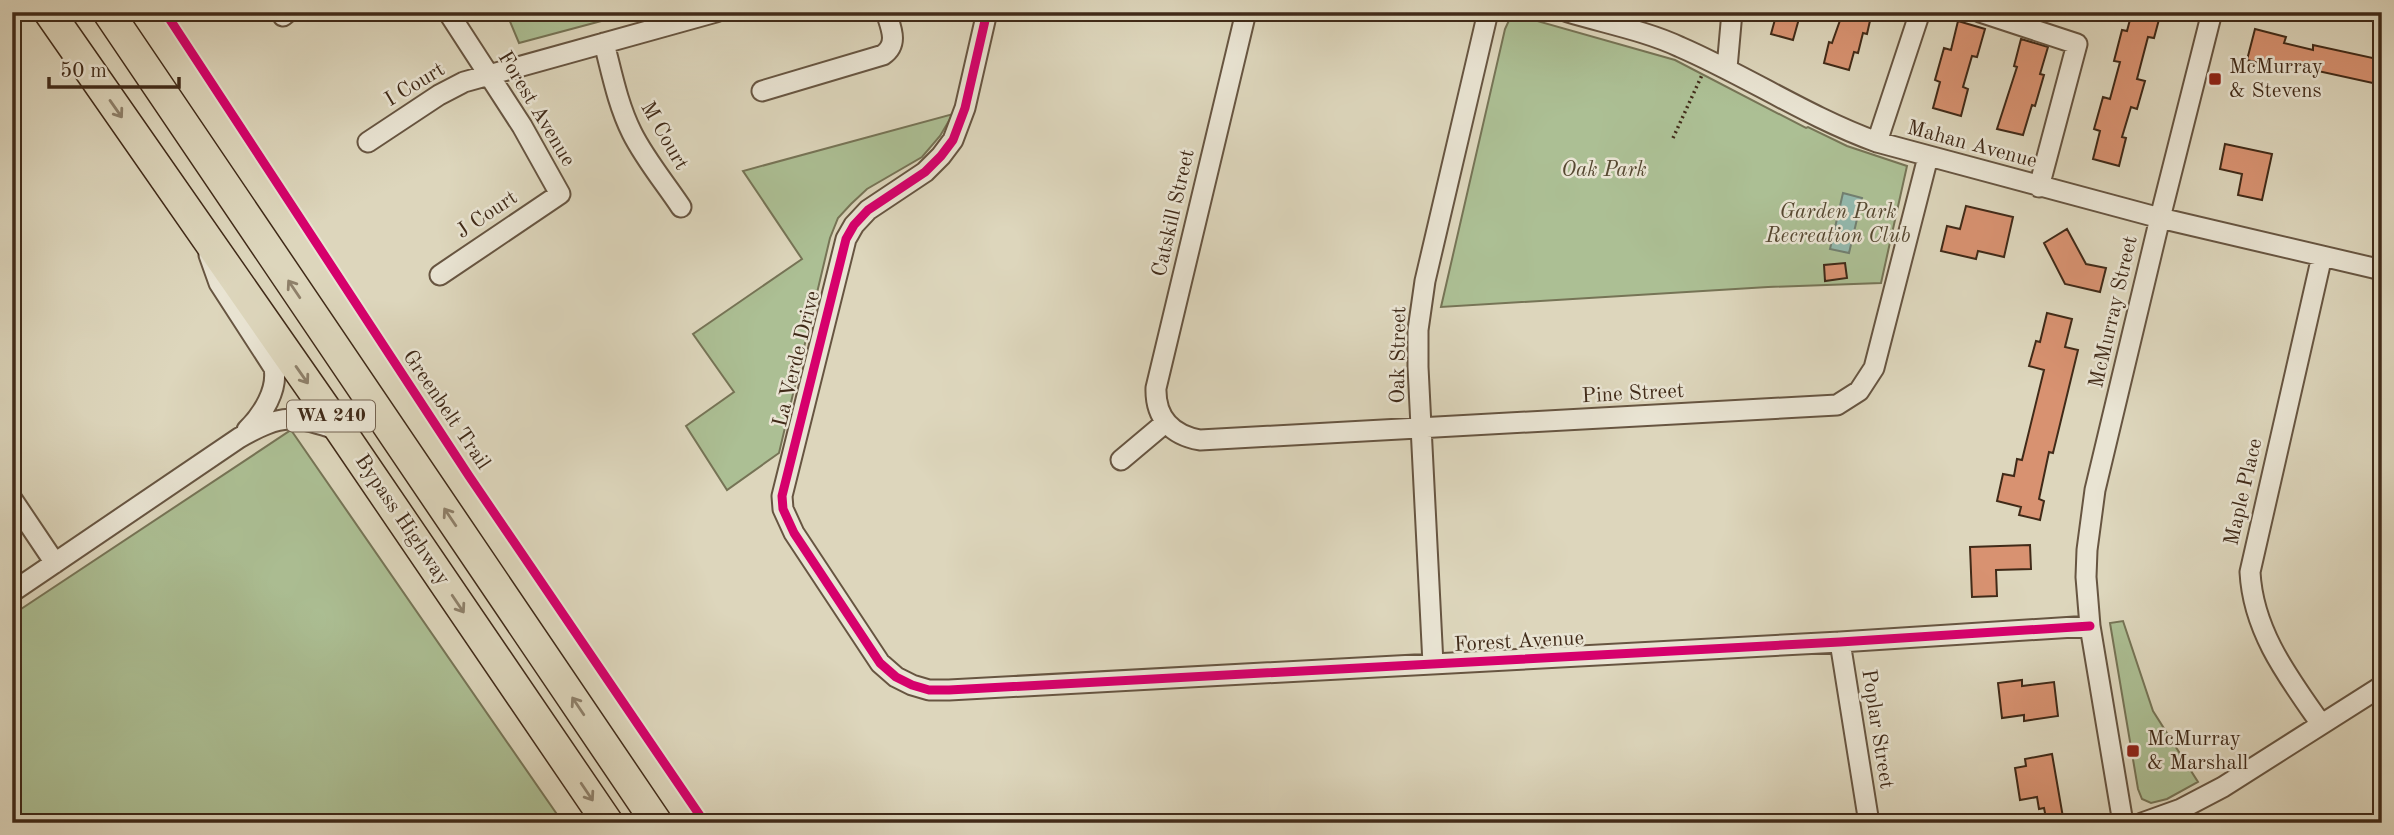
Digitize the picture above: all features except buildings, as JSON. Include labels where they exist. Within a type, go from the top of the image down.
[{"type":"highway","name":"Bypass Highway","points":[[49,12],[341,431],[608,823]]},
{"type":"highway","name":"Bypass Highway","points":[[108,12],[657,823]]},
{"type":"street","name":"Forest Avenue","points":[[449,12],[522,126],[560,194]]},
{"type":"street","points":[[489,74],[716,12]]},
{"type":"street","points":[[762,91],[887,52],[893,40],[886,12]]},
{"type":"street","name":"La Verde Drive","points":[[949,690],[929,690],[912,685],[896,677],[880,663],[794,533],[783,509],[782,496],[846,239],[868,210],[929,168],[953,140],[965,108],[987,12]]},
{"type":"street","name":"Catskill Street","points":[[1165,423],[1157,405],[1156,388],[1246,12]]},
{"type":"street","name":"Oak Street","points":[[1433,664],[1418,367],[1421,305],[1488,12]]},
{"type":"street","name":"Mahan Avenue","points":[[1568,12],[1676,45],[1727,68],[1841,129],[1877,142],[2160,218],[2382,270]]},
{"type":"street","points":[[1727,68],[1732,12]]},
{"type":"street","points":[[1877,142],[1920,12]]},
{"type":"street","points":[[1980,12],[2077,44],[2039,187]]},
{"type":"street","name":"McMurray Street","points":[[2123,823],[2090,626],[2086,578],[2087,550],[2092,512],[2160,218],[2212,12]]},
{"type":"street","name":"M Court","points":[[604,43],[618,98],[629,127],[681,207]]},
{"type":"street","name":"I Court","points":[[368,142],[449,90],[489,74]]},
{"type":"street","name":"Pine Street","points":[[1165,423],[1178,433],[1200,440],[1837,405],[1849,399],[1863,386],[1874,368],[1928,157]]},
{"type":"street","name":"J Court","points":[[440,275],[560,194]]},
{"type":"street","points":[[207,239],[210,262],[219,283],[274,368],[274,384],[264,409],[239,438]]},
{"type":"street","name":"Maple Place","points":[[2321,724],[2280,665],[2266,639],[2253,600],[2250,572],[2322,256]]},
{"type":"street","points":[[15,590],[239,438],[269,422],[287,418],[311,421],[341,431]]},
{"type":"street","points":[[1121,460],[1165,423]]},
{"type":"street","points":[[12,499],[55,562]]},
{"type":"street","name":"Forest Avenue","points":[[949,690],[2090,626]]},
{"type":"street","name":"Poplar Street","points":[[1840,642],[1869,823]]},
{"type":"street","points":[[2142,823],[2181,809],[2223,787],[2382,686]]},
{"type":"path","points":[[1673,138],[1703,73]]},
{"type":"green space","points":[[506,12],[635,12],[519,43]]},
{"type":"green space","name":"Oak Park","points":[[1511,16],[1523,17],[1675,60],[1806,128],[1847,146],[1907,166],[1881,283],[1768,287],[1441,307],[1505,29]]},
{"type":"green space","points":[[953,114],[940,136],[922,157],[867,189],[838,218],[830,238],[779,453],[727,490],[686,426],[734,392],[693,334],[802,259],[743,171]]},
{"type":"green space","points":[[291,430],[563,823],[12,823],[12,615]]},
{"type":"green space","points":[[2123,621],[2153,711],[2198,782],[2167,799],[2151,803],[2142,799],[2138,789],[2110,623]]},
{"type":"water","points":[[1843,193],[1862,198],[1849,253],[1830,249]]},
{"type":"cycle path","name":"Greenbelt Trail","points":[[165,12],[469,476],[705,823]]},
{"type":"cycle path","points":[[987,12],[965,108],[953,140],[925,172],[868,210],[846,239],[782,496],[783,509],[794,533],[880,663],[896,677],[929,690],[949,690],[2090,626]]},
{"type":"place","name":"McMurray & Stevens","points":[[2215,79]]},
{"type":"place","name":"McMurray & Marshall","points":[[2133,751]]},
{"type":"park label","name":"Garden Park Recreation Club","points":[[1838,224]]}]
